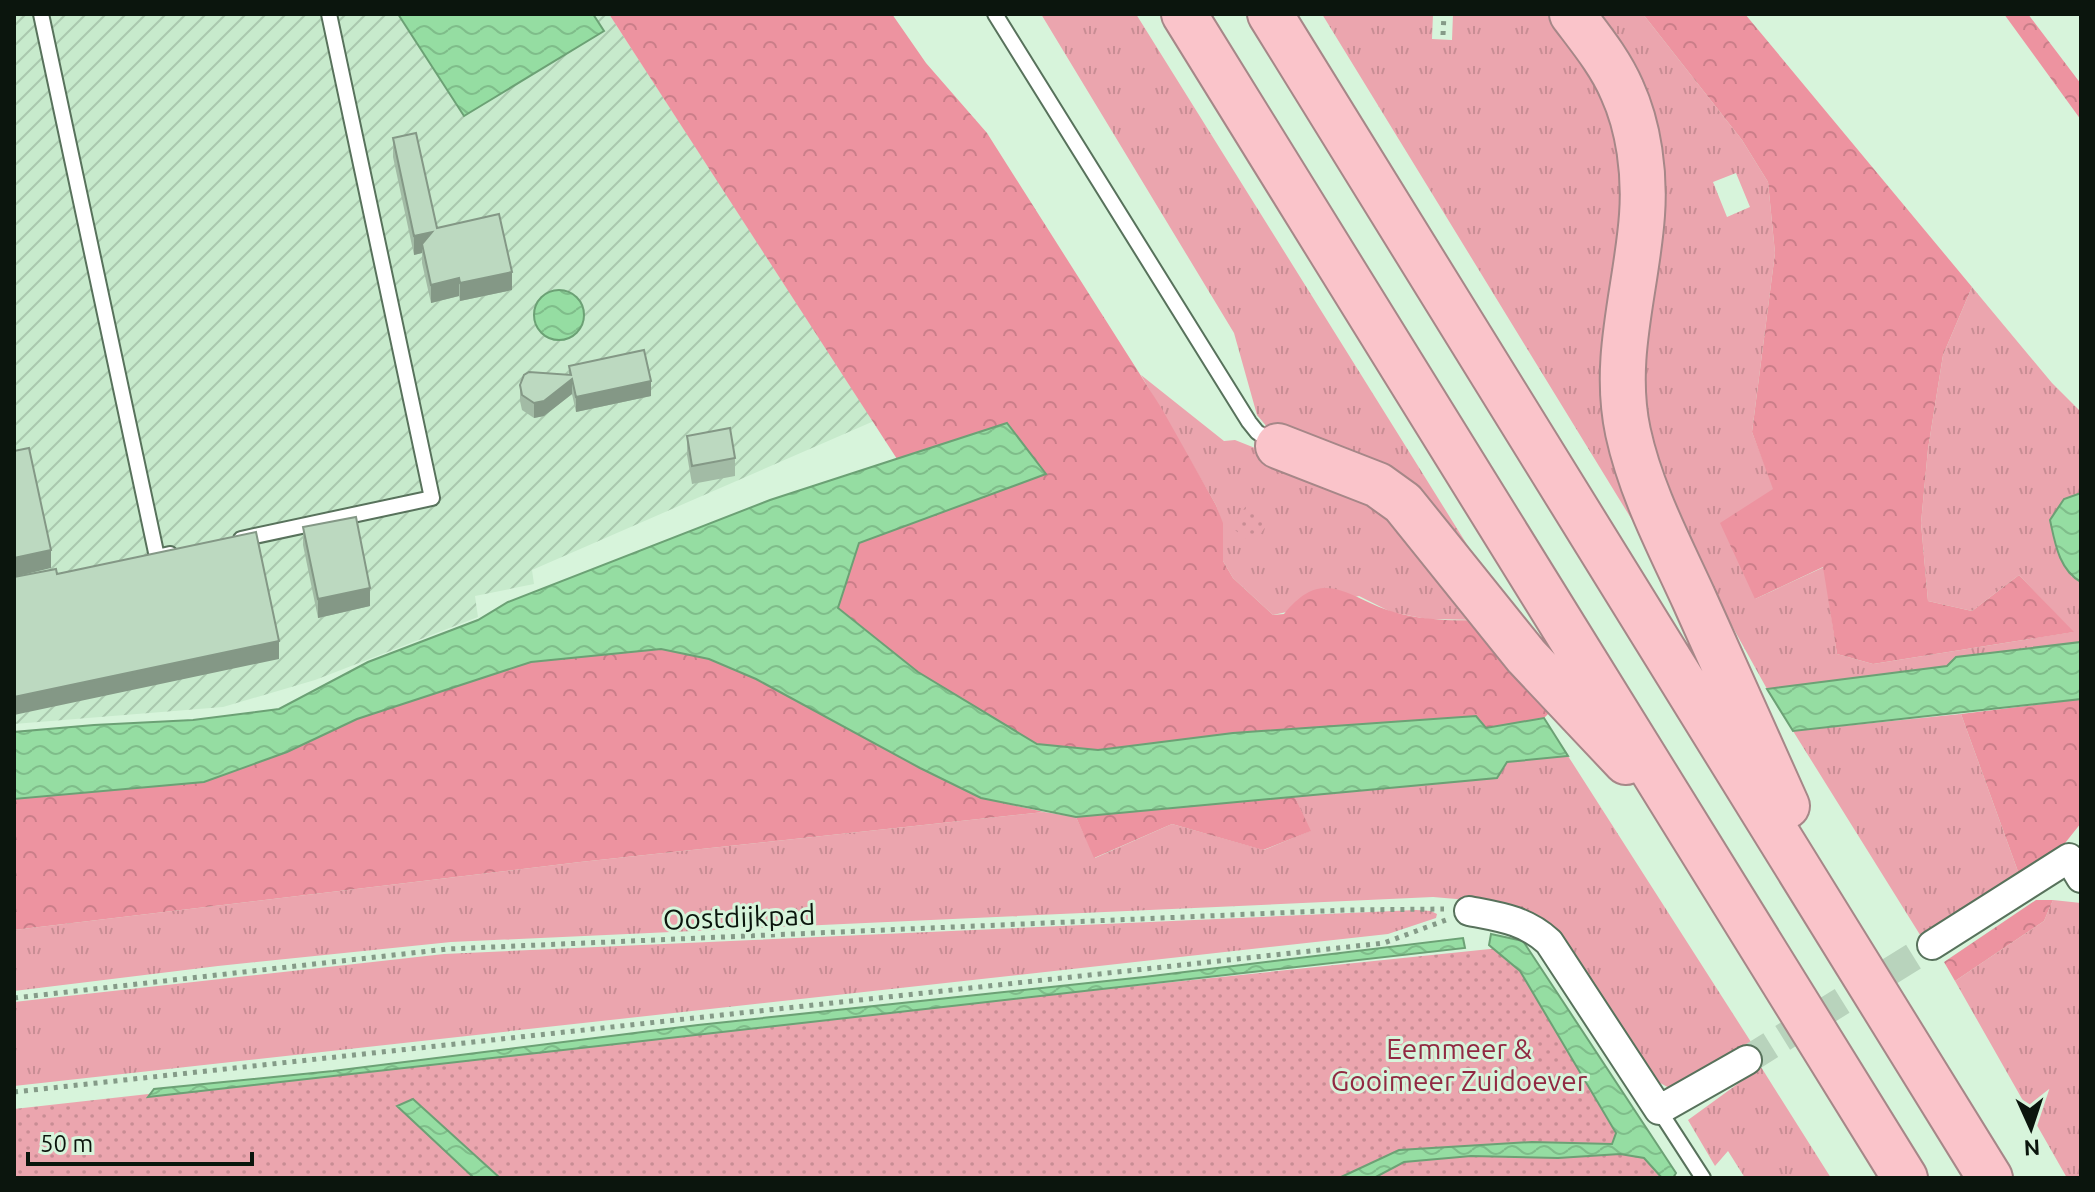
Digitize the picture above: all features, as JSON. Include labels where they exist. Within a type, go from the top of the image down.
[{"type":"highway","points":[[1184,14],[1905,1178]]},
{"type":"highway","points":[[1270,14],[1990,1178]]},
{"type":"highway","points":[[1572,14],[1622,90],[1633,122],[1639,157],[1642,215],[1623,362],[1627,429],[1633,453],[1666,539],[1858,965]]},
{"type":"highway","points":[[1278,446],[1378,485],[1403,503],[1526,656],[1688,828]]},
{"type":"street","points":[[1932,945],[2069,858],[2081,878]]},
{"type":"street","points":[[1469,911],[1513,919],[1534,929],[1549,942],[1659,1110],[1747,1060]]},
{"type":"lane","points":[[41,14],[150,558],[188,550]]},
{"type":"lane","points":[[219,544],[432,498],[329,14]]},
{"type":"lane","points":[[995,14],[1249,422],[1257,432],[1278,446]]},
{"type":"lane","points":[[1659,1110],[1703,1178]]},
{"type":"path","points":[[1443,35],[1444,14]]},
{"type":"path","name":"Oostdijkpad","points":[[14,998],[447,949],[1345,910],[1429,908],[1469,911]]},
{"type":"path","points":[[14,1092],[1384,943],[1469,911]]},
{"type":"shaded area","points":[[14,14],[609,14],[874,421],[532,570],[534,584],[475,596],[478,617],[315,680],[223,707],[14,724]]},
{"type":"green space","points":[[609,14],[892,14],[926,63],[987,133],[1162,409],[1216,505],[1223,523],[1223,561],[1233,578],[1273,615],[1284,614],[1298,599],[1325,588],[1337,589],[1405,615],[1480,620],[1549,713],[1544,718],[1485,728],[1475,716],[1233,733],[1098,750],[1036,744],[918,672],[838,608],[859,543],[1045,473],[1007,423],[897,459]]},
{"type":"green space","points":[[1041,14],[1136,14],[1496,591],[1417,502],[1268,428],[1257,415],[1234,333]]},
{"type":"green space","points":[[1322,14],[1433,14],[1432,39],[1452,40],[1453,14],[1560,14],[1624,130],[1620,295],[1678,595]]},
{"type":"green space","points":[[1588,14],[1643,14],[1742,140],[1768,182],[1775,253],[1752,432],[1774,489],[1755,599],[1824,567],[1837,654],[1873,664],[2073,632],[2019,575],[1972,611],[1928,601],[1921,523],[1928,449],[1943,355],[1972,287],[2052,383],[2081,412],[2081,493],[2064,499],[2071,576],[2081,582],[2081,642],[1956,657],[1947,666],[1767,689],[1691,552],[1640,415],[1654,219]],"holes":[[[1736,173],[1750,207],[1727,217],[1713,182]]]},
{"type":"green space","points":[[1643,14],[1745,14],[1972,287],[1943,355],[1928,449],[1921,523],[1928,601],[1972,611],[2019,575],[2074,632],[1873,664],[1837,654],[1823,567],[1755,599],[1720,523],[1773,489],[1752,432],[1775,253],[1768,182],[1742,140]]},
{"type":"green space","points":[[2004,14],[2028,14],[2081,84],[2081,120]]},
{"type":"green space","points":[[1141,375],[1224,441],[1235,440],[1372,495],[1480,620],[1427,619],[1391,612],[1359,596],[1273,615],[1233,578],[1223,561],[1222,523],[1216,505]]},
{"type":"green space","points":[[1246,506],[1269,522],[1253,544],[1231,527]]},
{"type":"green space","points":[[661,649],[709,659],[756,679],[981,798],[1044,812],[580,862],[14,930],[14,799],[204,782],[287,752],[357,719],[531,662]]},
{"type":"green space","points":[[2081,699],[2081,823],[2058,852],[2020,877],[1961,714]]},
{"type":"green space","points":[[1961,714],[2020,877],[1922,938],[1793,731]]},
{"type":"green space","points":[[1568,756],[1751,1042],[1671,1089],[1644,1074],[1573,963],[1468,900],[1433,897],[451,942],[14,991],[14,930],[580,862],[1044,812],[1076,817],[1095,858],[1172,824],[1264,850],[1310,831],[1294,795],[1497,778],[1507,762]]},
{"type":"green space","points":[[1294,795],[1311,831],[1263,850],[1172,824],[1094,858],[1076,817]]},
{"type":"green space","points":[[2036,900],[2053,900],[2044,921],[1955,981],[1944,962]]},
{"type":"green space","points":[[2053,900],[2081,903],[2081,1178],[2067,1178],[1955,981],[2044,921]]},
{"type":"green space","points":[[1431,911],[1437,914],[1436,918],[1388,934],[14,1086],[14,1002],[444,954]]},
{"type":"green space","name":"Eemmeer & Gooimeer Zuidoever","points":[[1519,946],[1638,1116],[1677,1178],[14,1178],[14,1109],[864,1014]]},
{"type":"green space","points":[[1761,1067],[1831,1178],[1745,1178],[1728,1151],[1715,1166],[1688,1120]]},
{"type":"water","points":[[398,14],[593,14],[604,31],[464,116]]},
{"type":"water","points":[[559,290],[577,297],[584,315],[577,333],[559,340],[541,333],[534,315],[541,297]]},
{"type":"water","points":[[1007,423],[1046,474],[859,543],[838,608],[918,672],[1037,744],[1098,750],[1233,733],[1476,716],[1486,728],[1544,718],[1568,756],[1507,762],[1497,778],[1076,817],[981,798],[756,679],[709,659],[661,649],[531,662],[357,719],[287,752],[204,782],[14,799],[14,732],[193,720],[279,709],[368,662],[478,620],[508,602],[770,500]]},
{"type":"water","points":[[2081,493],[2081,582],[2063,563],[2050,520],[2064,499]]},
{"type":"water","points":[[2081,642],[2081,699],[1793,731],[1767,689],[1947,666],[1956,657]]},
{"type":"water","points":[[1491,934],[1523,941],[1676,1173],[1673,1178],[1662,1178],[1644,1158],[1620,1154],[1558,1158],[1471,1156],[1404,1162],[1374,1178],[1339,1178],[1399,1150],[1532,1142],[1612,1144],[1616,1133],[1520,971],[1489,945]]},
{"type":"water","points":[[1463,938],[1465,948],[148,1097],[154,1089],[333,1071],[698,1025],[1144,977]]},
{"type":"water","points":[[413,1099],[500,1178],[474,1178],[397,1106]]},
{"type":"building","points":[[416,133],[437,228],[499,214],[512,272],[460,283],[459,278],[431,285],[422,244],[432,232],[414,236],[393,138]]},
{"type":"building","points":[[644,350],[651,381],[576,397],[572,379],[544,401],[534,403],[522,395],[520,385],[524,375],[529,372],[571,375],[569,366]]},
{"type":"building","points":[[730,428],[735,458],[692,466],[687,436]]},
{"type":"building","points":[[29,448],[51,550],[14,558],[14,451]]},
{"type":"building","points":[[356,517],[370,588],[318,599],[303,527]]},
{"type":"building","points":[[256,532],[279,641],[14,697],[14,577],[56,569],[57,574]]},
{"type":"tunnel","points":[[1747,1060],[1932,945]]}]
